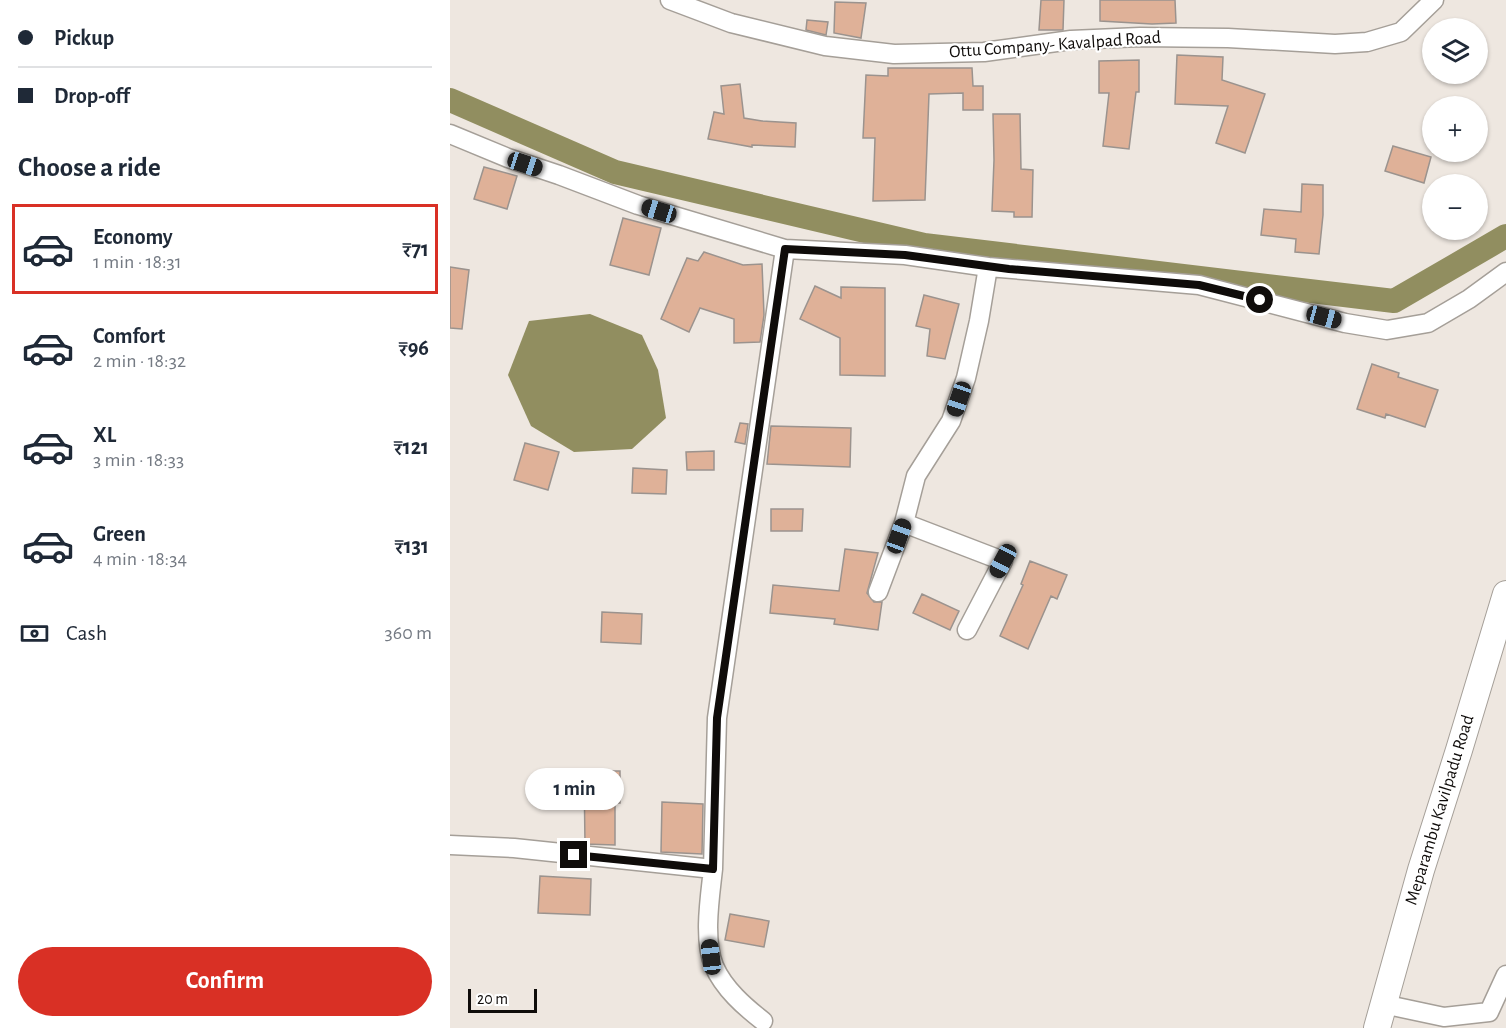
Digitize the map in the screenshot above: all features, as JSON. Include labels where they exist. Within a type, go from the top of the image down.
[{"type":"main road","name":"Meparambu Kavilpadu Road","points":[[1380,1016],[1420,870],[1460,750],[1506,594]]},
{"type":"street","name":"Ottu Company- Kavalpad Road","points":[[670,0],[731,23],[825,46],[894,54],[984,52],[1071,40],[1140,36],[1335,44],[1367,42],[1401,32],[1434,0]]},
{"type":"street","points":[[450,134],[508,158],[559,174],[638,205],[785,249],[905,255],[988,267],[1199,285],[1345,323],[1387,330],[1428,323],[1469,300],[1506,272]]},
{"type":"street","points":[[763,1022],[729,989],[715,968],[710,945],[709,910],[713,869],[717,718],[785,249]]},
{"type":"street","points":[[878,592],[904,523],[916,476],[951,421],[966,378],[988,267]]},
{"type":"street","points":[[904,523],[1003,561],[967,630]]},
{"type":"street","points":[[450,845],[514,848],[713,869]]},
{"type":"street","points":[[1380,1016],[1444,1017],[1489,1012],[1506,975]]},
{"type":"shaded area","points":[[590,314],[642,335],[658,370],[666,418],[632,449],[574,452],[531,426],[508,375],[529,321]]},
{"type":"building","points":[[1041,0],[1064,0],[1063,30],[1039,30]]},
{"type":"building","points":[[1100,0],[1175,0],[1176,23],[1100,21]]},
{"type":"building","points":[[835,2],[866,3],[861,38],[834,33]]},
{"type":"building","points":[[807,20],[828,22],[826,35],[806,30]]},
{"type":"building","points":[[1177,55],[1223,57],[1222,80],[1265,94],[1245,153],[1216,143],[1228,106],[1175,104]]},
{"type":"building","points":[[1139,60],[1139,92],[1136,92],[1129,149],[1103,146],[1109,93],[1099,93],[1099,61]]},
{"type":"building","points":[[888,68],[972,68],[973,86],[983,86],[983,110],[963,110],[963,93],[929,94],[925,200],[873,201],[875,138],[863,138],[866,75],[888,76]]},
{"type":"building","points":[[740,84],[744,118],[796,123],[795,147],[752,145],[752,147],[708,139],[714,112],[724,114],[721,86]]},
{"type":"building","points":[[993,114],[1020,114],[1021,169],[1033,170],[1032,217],[1014,217],[1014,212],[992,211]]},
{"type":"building","points":[[1393,146],[1422,154],[1422,162],[1430,162],[1426,174],[1422,174],[1422,182],[1385,171]]},
{"type":"building","points":[[484,167],[517,176],[507,209],[474,199]]},
{"type":"building","points":[[1302,184],[1323,185],[1319,254],[1295,252],[1296,239],[1261,235],[1264,209],[1301,212]]},
{"type":"building","points":[[623,218],[661,228],[649,275],[610,265]]},
{"type":"building","points":[[704,252],[743,265],[762,264],[764,315],[760,342],[734,343],[734,319],[700,308],[689,332],[661,319],[687,258],[698,261]]},
{"type":"building","points":[[450,267],[469,270],[462,329],[450,328]]},
{"type":"building","points":[[815,286],[841,298],[841,287],[885,288],[885,376],[840,375],[840,338],[800,319]]},
{"type":"building","points":[[924,295],[959,304],[945,359],[927,356],[930,329],[916,326]]},
{"type":"building","points":[[1372,364],[1399,373],[1398,377],[1438,390],[1425,427],[1386,414],[1385,418],[1357,409]]},
{"type":"building","points":[[740,423],[748,424],[745,444],[735,442]]},
{"type":"building","points":[[771,426],[851,428],[850,467],[767,464]]},
{"type":"building","points":[[525,443],[559,452],[548,490],[514,480]]},
{"type":"building","points":[[714,451],[714,470],[687,470],[686,452]]},
{"type":"building","points":[[633,468],[667,470],[666,494],[632,493]]},
{"type":"building","points":[[771,509],[803,509],[802,531],[771,531]]},
{"type":"building","points":[[845,549],[878,553],[867,593],[874,602],[882,602],[878,630],[834,624],[835,619],[770,613],[773,585],[839,591]]},
{"type":"building","points":[[1030,561],[1067,575],[1057,599],[1051,596],[1028,649],[1000,636],[1023,585],[1021,584]]},
{"type":"building","points":[[922,594],[959,611],[950,630],[913,613]]},
{"type":"building","points":[[602,612],[642,614],[641,644],[601,642]]},
{"type":"building","points":[[584,771],[620,771],[620,803],[615,803],[615,845],[585,844]]},
{"type":"building","points":[[662,802],[703,804],[702,854],[661,852]]},
{"type":"building","points":[[540,876],[591,879],[590,915],[538,913]]},
{"type":"building","points":[[730,914],[769,921],[764,947],[725,940]]},
{"type":"waterway","points":[[450,100],[615,172],[924,245],[1394,301],[1506,236]]},
{"type":"route","points":[[574,855],[713,869],[717,718],[785,249],[905,255],[988,267],[1199,285],[1260,300]]}]
